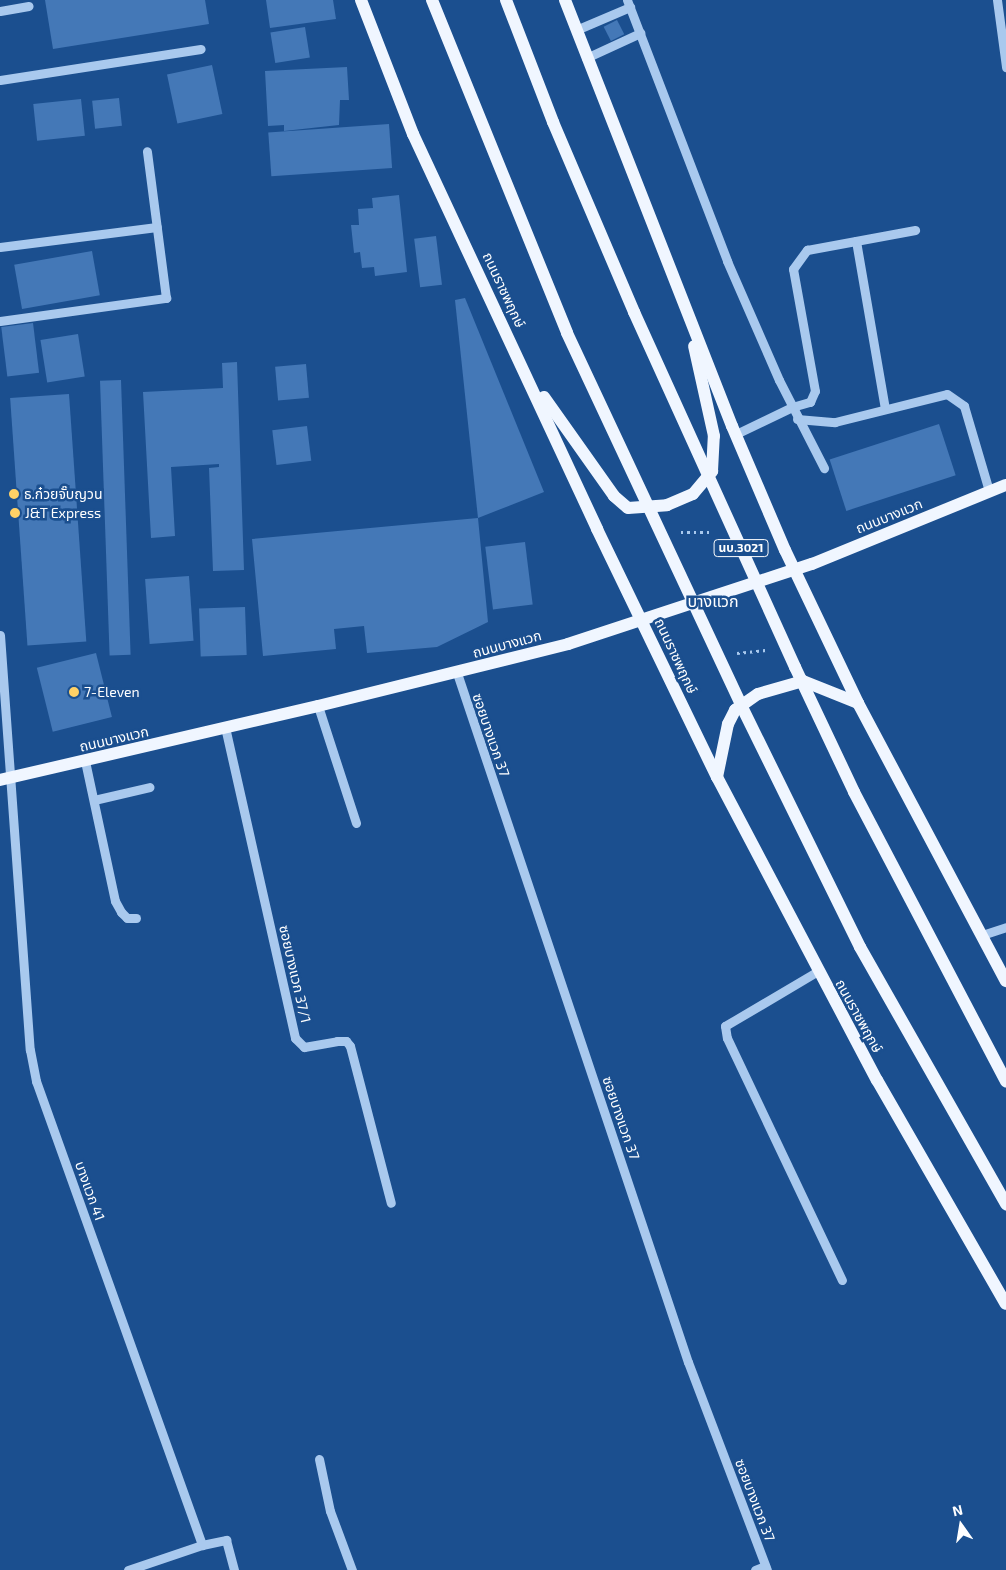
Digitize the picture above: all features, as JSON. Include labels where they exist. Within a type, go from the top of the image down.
[{"type":"main road","name":"ถนนราชพฤกษ์","points":[[361,0],[413,134],[526,370],[597,529],[643,620],[717,777],[818,971],[1006,1304]]},
{"type":"main road","points":[[432,0],[567,333],[740,703],[860,947],[1006,1204]]},
{"type":"main road","name":"นบ.3021","points":[[506,0],[557,131],[634,312],[795,667],[854,792],[1006,1082]]},
{"type":"main road","name":"นบ.3021","points":[[565,0],[586,58],[736,434],[795,569],[858,703],[1006,981]]},
{"type":"main road","points":[[526,370],[614,496],[628,508],[667,505],[694,494],[712,471],[714,436],[686,307]]},
{"type":"main road","name":"ถนนบางแวก","points":[[5,779],[457,672],[643,620],[795,569],[1006,485]]},
{"type":"main road","points":[[717,777],[728,724],[735,710],[758,694],[803,681],[858,703]]},
{"type":"street","points":[[997,0],[1006,67]]},
{"type":"street","points":[[576,30],[629,4],[727,260],[792,407],[824,468]]},
{"type":"street","points":[[0,11],[29,6]]},
{"type":"street","points":[[586,58],[640,33]]},
{"type":"street","points":[[0,80],[201,49]]},
{"type":"street","points":[[0,322],[166,298],[147,151]]},
{"type":"street","points":[[0,247],[157,228]]},
{"type":"street","points":[[736,434],[792,407],[810,402],[815,391],[793,269],[807,250],[915,230]]},
{"type":"street","points":[[856,241],[885,409]]},
{"type":"street","points":[[798,419],[835,422],[947,394],[964,406],[989,491]]},
{"type":"street","name":"บางแวก 41","points":[[0,635],[5,779],[30,1050],[36,1081],[202,1545]]},
{"type":"street","name":"ซอยบางแวก 37","points":[[457,672],[688,1362],[766,1568]]},
{"type":"street","points":[[318,706],[356,824]]},
{"type":"street","name":"ซอยบางแวก 37/1","points":[[225,727],[295,1038],[304,1047],[337,1041],[346,1042],[350,1046],[391,1203]]},
{"type":"street","points":[[86,761],[115,901],[127,918],[136,918]]},
{"type":"street","points":[[94,800],[150,787]]},
{"type":"street","points":[[982,935],[1006,927]]},
{"type":"street","points":[[818,971],[725,1026],[727,1038],[842,1280]]},
{"type":"street","points":[[319,1459],[330,1511],[352,1570]]},
{"type":"street","points":[[128,1570],[202,1545],[226,1540],[234,1570]]},
{"type":"street","points":[[754,1570],[766,1568]]},
{"type":"path","points":[[670,532],[716,532]]},
{"type":"path","points":[[732,653],[769,650]]},
{"type":"building","points":[[45,0],[205,0],[209,24],[53,49]]},
{"type":"building","points":[[266,0],[333,0],[336,19],[270,28]]},
{"type":"building","points":[[617,20],[624,34],[611,41],[604,27]]},
{"type":"building","points":[[305,27],[310,58],[275,63],[270,32]]},
{"type":"building","points":[[212,65],[222,114],[177,123],[167,75]]},
{"type":"building","points":[[347,67],[349,100],[340,100],[339,125],[284,131],[284,125],[268,126],[265,71]]},
{"type":"building","points":[[119,98],[122,126],[95,129],[92,101]]},
{"type":"building","points":[[81,99],[85,136],[37,141],[33,104]]},
{"type":"building","points":[[389,124],[392,168],[271,176],[268,132]]},
{"type":"building","points":[[399,195],[407,272],[375,276],[374,267],[362,268],[360,252],[354,253],[351,225],[359,225],[358,209],[373,208],[372,198]]},
{"type":"building","points":[[436,236],[442,285],[420,287],[414,239]]},
{"type":"building","points":[[92,251],[100,295],[22,309],[14,265]]},
{"type":"building","points":[[465,298],[544,492],[478,518],[455,300]]},
{"type":"building","points":[[33,323],[39,373],[7,377],[1,327]]},
{"type":"building","points":[[78,334],[85,376],[47,382],[40,340]]},
{"type":"building","points":[[237,362],[244,570],[213,571],[209,468],[219,467],[219,464],[171,467],[175,536],[151,538],[143,392],[223,388],[222,363]]},
{"type":"building","points":[[306,364],[309,398],[278,401],[275,367]]},
{"type":"building","points":[[121,380],[131,655],[110,656],[100,381]]},
{"type":"building","points":[[69,394],[86,641],[27,646],[10,398]]},
{"type":"building","points":[[939,424],[956,475],[846,511],[830,460]]},
{"type":"building","points":[[307,426],[311,461],[277,465],[272,430]]},
{"type":"building","points":[[478,518],[488,622],[437,647],[367,653],[364,626],[334,629],[336,649],[263,656],[252,539]]},
{"type":"building","points":[[525,542],[533,605],[493,609],[485,547]]},
{"type":"building","points":[[189,576],[194,641],[150,644],[145,579]]},
{"type":"building","points":[[245,607],[247,655],[201,657],[199,609]]},
{"type":"building","name":"7-Eleven","points":[[96,653],[112,717],[53,732],[37,668]]},
{"type":"place","name":"ธ.ก๋วยจั๊บญวน","points":[[14,494]]},
{"type":"place","name":"J&T Express","points":[[15,513]]},
{"type":"place","name":"7-Eleven","points":[[74,692]]},
{"type":"district","name":"บางแวก","points":[[713,601]]}]
